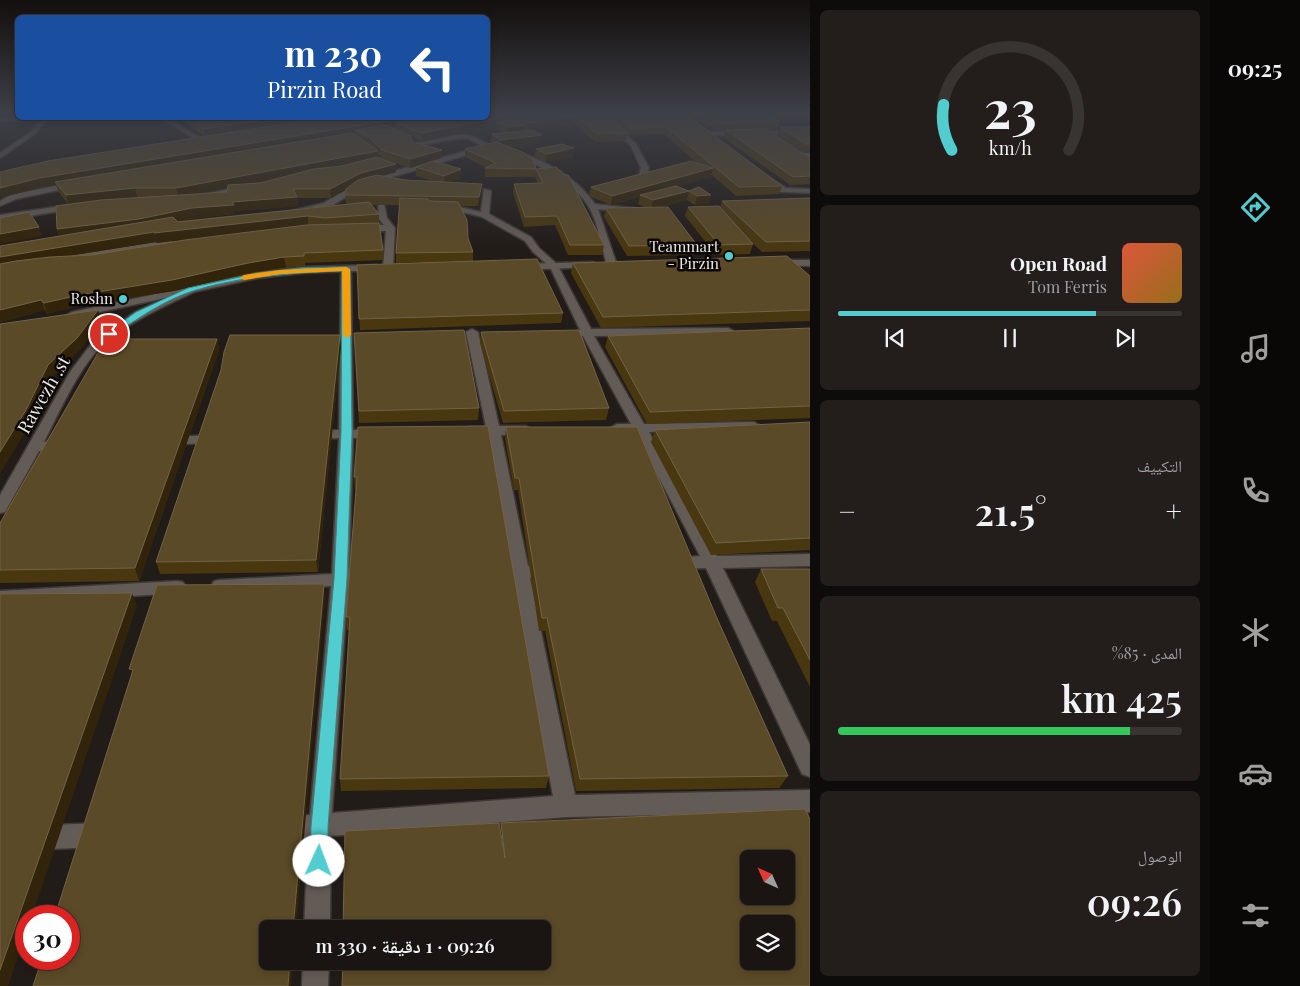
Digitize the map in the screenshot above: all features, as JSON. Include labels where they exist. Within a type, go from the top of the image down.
[{"type":"street","points":[[282,212],[327,205],[362,183],[442,159]]},
{"type":"street","points":[[510,267],[616,264],[585,189],[531,159]]},
{"type":"street","points":[[614,184],[630,182],[642,176],[645,168],[641,159]]},
{"type":"street","points":[[394,166],[402,171]]},
{"type":"street","points":[[760,175],[784,190],[810,191]]},
{"type":"street","points":[[0,204],[13,197],[83,183]]},
{"type":"street","points":[[191,198],[255,186]]},
{"type":"street","points":[[485,216],[487,191]]},
{"type":"street","points":[[0,218],[84,205]]},
{"type":"street","points":[[57,318],[266,274],[392,268],[391,228],[383,219],[381,206]]},
{"type":"street","points":[[592,206],[618,207],[648,214]]},
{"type":"street","points":[[455,209],[485,216],[503,224],[528,239],[536,250],[554,266],[586,333],[640,428],[711,561],[810,767]]},
{"type":"street","points":[[353,229],[391,228]]},
{"type":"street","points":[[52,260],[182,242]]},
{"type":"street","points":[[766,263],[810,263]]},
{"type":"street","points":[[792,263],[804,274]]},
{"type":"street","points":[[317,920],[320,827],[340,579],[352,333],[346,269]]},
{"type":"street","name":"Rawezh .st","points":[[0,508],[76,372],[96,345],[139,314],[190,290]]},
{"type":"street","points":[[568,333],[742,331]]},
{"type":"street","points":[[472,332],[493,430],[566,806]]},
{"type":"street","points":[[601,429],[770,425]]},
{"type":"street","points":[[454,431],[542,430]]},
{"type":"street","points":[[298,435],[386,432]]},
{"type":"street","points":[[151,442],[229,438]]},
{"type":"street","points":[[34,447],[73,445]]},
{"type":"street","points":[[661,564],[711,561],[810,560]]},
{"type":"street","points":[[474,575],[561,570]]},
{"type":"street","points":[[0,598],[152,587],[388,578]]},
{"type":"street","points":[[270,829],[320,827],[566,806],[810,801]]},
{"type":"street","points":[[0,839],[120,834]]},
{"type":"street","points":[[315,986],[316,970]]},
{"type":"building","points":[[61,159],[156,159],[40,178],[0,188],[0,172]]},
{"type":"building","points":[[194,159],[334,159],[176,188],[135,188],[66,195],[55,182]]},
{"type":"building","points":[[369,159],[382,159],[396,164],[361,173],[330,189],[293,189],[297,197],[232,202],[234,205],[192,208],[139,219],[57,229],[56,206],[101,200],[227,192],[228,185],[260,183],[314,169],[342,166]]},
{"type":"building","points":[[487,159],[533,159],[536,169],[485,168],[496,163]]},
{"type":"building","points":[[705,159],[746,159],[782,186],[739,187]]},
{"type":"building","points":[[767,159],[810,159],[810,176],[793,177]]},
{"type":"building","points":[[433,161],[461,169],[444,176],[416,167]]},
{"type":"building","points":[[691,161],[713,168],[612,196],[591,187]]},
{"type":"building","points":[[556,167],[565,175],[568,175],[604,245],[570,245],[557,216],[525,217],[514,184],[543,183],[536,169]]},
{"type":"building","points":[[377,175],[405,180],[482,184],[479,197],[345,195],[346,189],[358,180]]},
{"type":"building","points":[[676,186],[689,191],[653,200],[640,195]]},
{"type":"building","points":[[699,187],[711,195],[697,196],[689,191]]},
{"type":"building","points":[[400,198],[458,202],[467,220],[468,238],[473,252],[396,253]]},
{"type":"building","points":[[810,198],[810,241],[766,242],[722,201]]},
{"type":"building","points":[[369,202],[379,214],[325,218],[308,216],[154,232],[0,257],[0,246],[173,217],[178,222]]},
{"type":"building","points":[[719,206],[753,244],[719,245],[688,207]]},
{"type":"building","points":[[668,207],[697,245],[629,246],[606,208]]},
{"type":"building","points":[[29,212],[39,227],[0,234],[0,218]]},
{"type":"building","points":[[379,223],[383,250],[304,253],[304,256],[248,263],[172,280],[79,295],[44,303],[41,300],[0,310],[0,264],[50,257],[92,255],[185,240],[306,225]]},
{"type":"building","points":[[787,256],[810,276],[810,310],[603,317],[573,263]]},
{"type":"building","points":[[537,259],[563,313],[359,319],[357,265]]},
{"type":"building","points":[[98,310],[77,338],[48,365],[26,410],[0,452],[0,324]]},
{"type":"building","points":[[810,328],[810,406],[650,412],[608,336]]},
{"type":"building","points":[[464,330],[479,408],[359,411],[354,333]]},
{"type":"building","points":[[579,330],[609,408],[504,411],[481,332]]},
{"type":"building","points":[[230,335],[340,335],[316,560],[156,562],[221,370],[224,352]]},
{"type":"building","points":[[106,339],[217,339],[135,568],[0,570],[0,523]]},
{"type":"building","points":[[810,422],[810,538],[716,543],[655,430]]},
{"type":"building","points":[[488,426],[549,776],[340,779],[350,617],[346,617],[357,477],[354,477],[358,427]]},
{"type":"building","points":[[506,427],[637,427],[716,616],[788,776],[580,779],[547,618],[542,618],[519,478],[515,478]]},
{"type":"building","points":[[761,569],[810,569],[810,660],[783,608],[778,608]]},
{"type":"building","points":[[324,584],[294,920],[259,920],[259,970],[289,970],[288,986],[33,986],[38,970],[80,970],[80,905],[58,905],[133,670],[129,669],[157,585]]},
{"type":"building","points":[[132,593],[23,905],[15,905],[15,927],[0,970],[0,594]]},
{"type":"building","points":[[805,809],[810,819],[810,986],[342,986],[343,970],[551,970],[551,920],[343,920],[345,831],[499,823],[505,858],[501,823]]},
{"type":"slow traffic","points":[[244,278],[302,270],[346,269],[347,335]]},
{"type":"place","name":"Teammart - Pirzin","points":[[729,256]]},
{"type":"place","name":"Roshn","points":[[123,299]]},
{"type":"route","points":[[109,334],[123,323],[155,305],[190,290],[236,279],[280,272],[346,269],[346,433],[340,579],[320,827],[319,861]]}]
